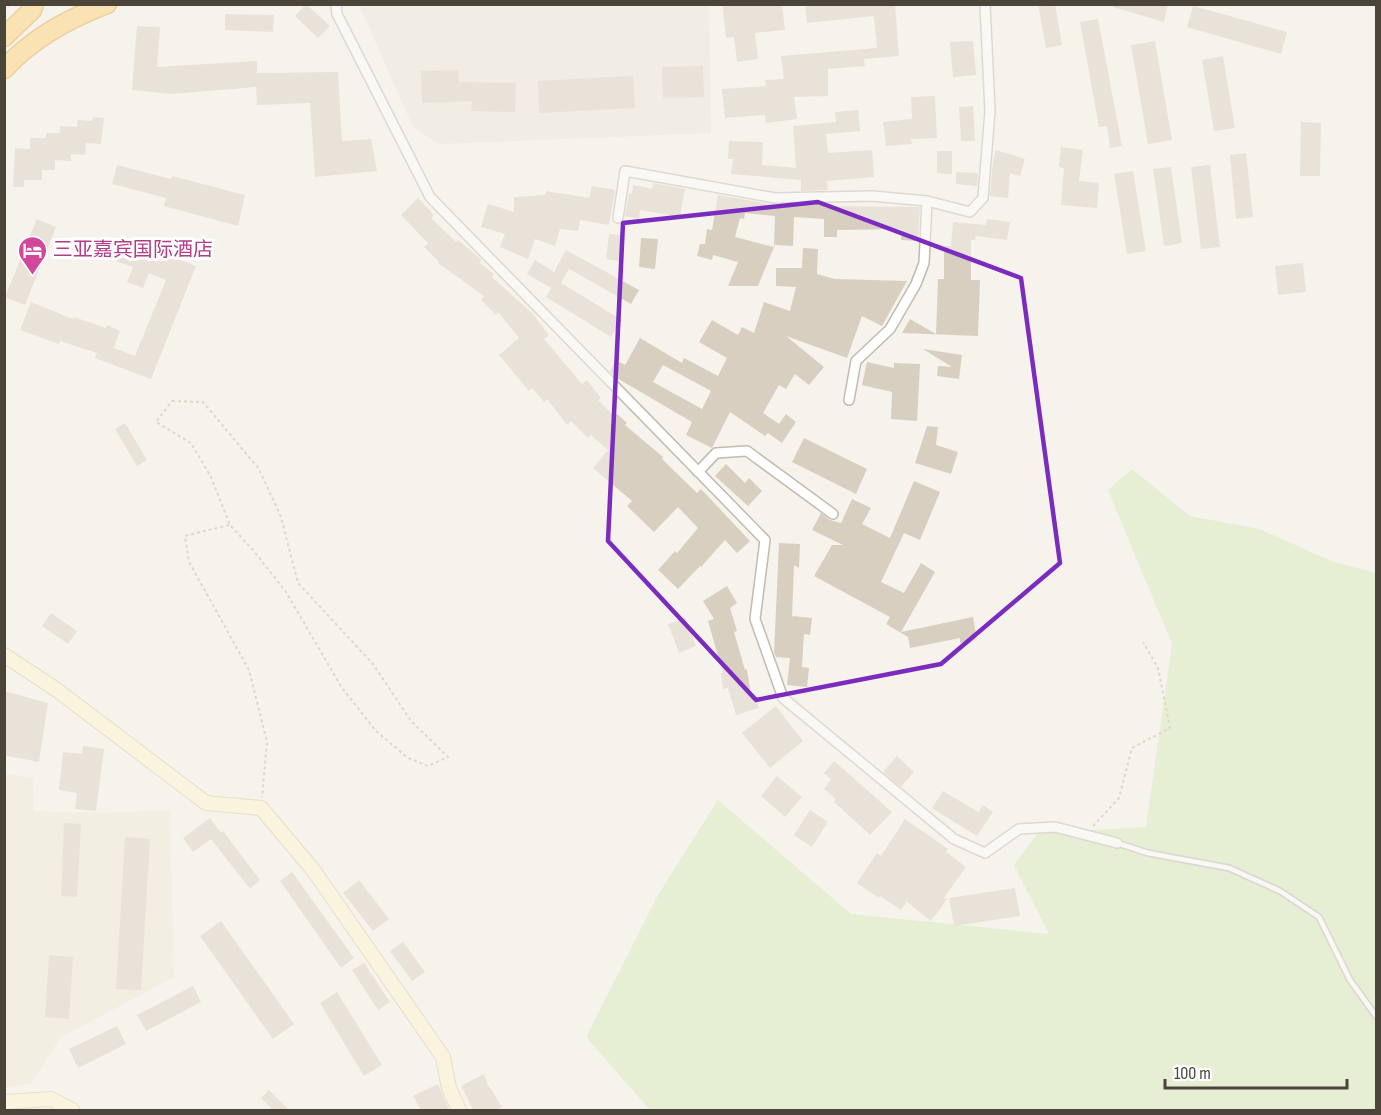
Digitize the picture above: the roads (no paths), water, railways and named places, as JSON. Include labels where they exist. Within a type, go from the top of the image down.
[{"type":"highway","points":[[4,37],[32,10],[34,4]]},
{"type":"highway","points":[[4,69],[38,38],[71,19],[107,4]]},
{"type":"street","points":[[336,4],[337,14],[430,197],[765,540],[755,619],[783,698],[954,839],[985,853],[1019,829],[1055,827],[1117,843]]},
{"type":"street","points":[[618,218],[625,171],[775,198],[872,196],[927,201],[970,212],[983,198],[990,111],[986,4]]},
{"type":"street","points":[[849,400],[856,361],[890,328],[916,284],[924,263],[927,201]]},
{"type":"street","points":[[698,472],[716,453],[747,451],[833,514]]},
{"type":"street","points":[[4,655],[66,696],[206,803],[261,808],[314,871],[443,1058],[448,1088],[459,1110]]},
{"type":"street","points":[[4,1102],[51,1099],[72,1110]]},
{"type":"lane","points":[[1117,843],[1148,853],[1229,868],[1280,891],[1318,917],[1350,980],[1377,1016]]},
{"type":"place","name":"三亚嘉宾国际酒店","points":[[32,276]]}]
